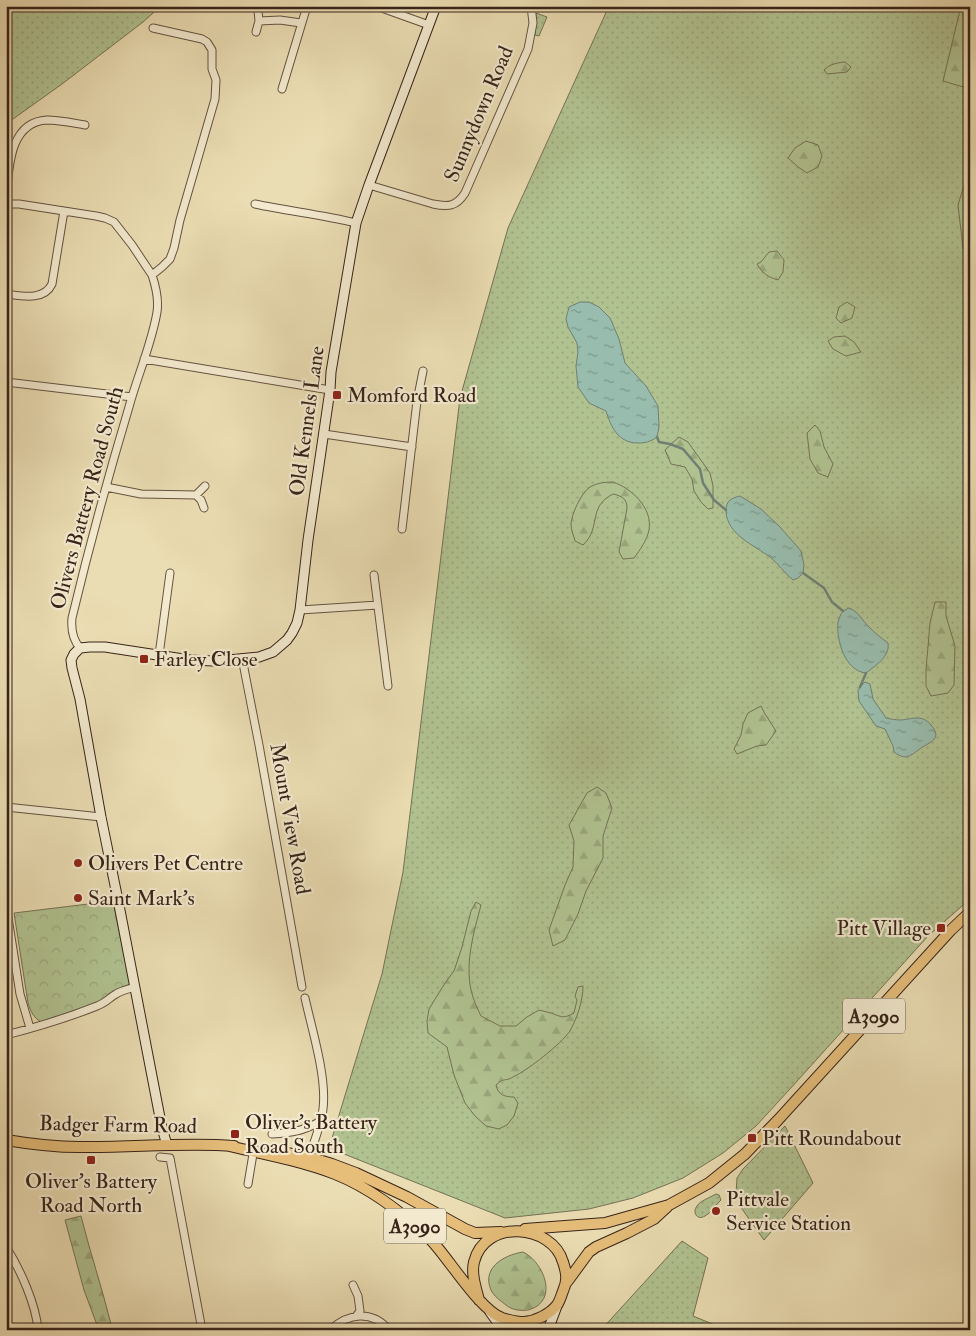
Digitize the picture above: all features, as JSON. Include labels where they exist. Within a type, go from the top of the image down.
[{"type":"main road","name":"A3090","points":[[566,1282],[589,1252],[654,1219],[669,1205],[709,1182],[745,1154],[951,930],[970,912]]},
{"type":"main road","name":"Badger Farm Road","points":[[6,1140],[80,1147],[229,1146],[285,1152],[309,1157],[356,1173],[407,1197],[475,1233],[502,1232]]},
{"type":"main road","name":"Badger Farm Road","points":[[254,1150],[334,1174],[354,1183],[376,1197],[412,1223],[438,1248],[479,1300]]},
{"type":"main road","name":"A3090","points":[[514,1230],[605,1223],[669,1205]]},
{"type":"main road","points":[[514,1230],[531,1233],[546,1240],[557,1250],[562,1259],[566,1282],[557,1305],[543,1316],[522,1322],[500,1317],[479,1300],[474,1277],[474,1264],[479,1251],[486,1241],[502,1232],[514,1230]]},
{"type":"street","points":[[282,88],[307,6]]},
{"type":"street","points":[[376,6],[429,25]]},
{"type":"street","name":"Old Kennels Lane","points":[[80,648],[105,647],[190,660],[213,661],[259,657],[280,647],[292,633],[300,610],[331,372],[356,223],[436,6]]},
{"type":"street","name":"Sunnydown Road","points":[[369,185],[444,206],[454,205],[461,200],[469,186],[528,49],[533,23],[531,6]]},
{"type":"street","points":[[256,32],[260,21],[258,11]]},
{"type":"street","points":[[260,21],[280,20],[301,24]]},
{"type":"street","points":[[6,204],[19,204],[96,216],[114,222],[132,244],[152,275],[170,259],[215,99],[216,80],[212,69],[212,50],[207,42],[202,39],[153,28]]},
{"type":"street","points":[[6,197],[14,146],[19,135],[25,129],[35,123],[46,120],[86,125]]},
{"type":"street","points":[[255,204],[356,223]]},
{"type":"street","points":[[6,294],[40,296],[50,290],[64,211]]},
{"type":"street","name":"Olivers Battery Road South","points":[[80,648],[72,635],[72,618],[106,487],[154,327],[157,311],[156,288],[152,275]]},
{"type":"street","points":[[144,359],[330,390]]},
{"type":"street","points":[[402,529],[417,402],[423,371]]},
{"type":"street","points":[[6,382],[132,397]]},
{"type":"street","points":[[324,434],[412,447]]},
{"type":"street","points":[[196,495],[205,486]]},
{"type":"street","points":[[106,487],[141,494],[196,495],[201,500],[204,508]]},
{"type":"street","points":[[159,655],[170,573]]},
{"type":"street","points":[[374,575],[388,686]]},
{"type":"street","points":[[300,610],[378,605]]},
{"type":"street","points":[[80,648],[71,660],[72,668],[80,699],[101,817],[162,1128],[167,1145]]},
{"type":"street","name":"Mount View Road","points":[[242,658],[302,987]]},
{"type":"street","points":[[6,807],[101,817]]},
{"type":"street","points":[[6,905],[20,994],[30,1028]]},
{"type":"street","points":[[6,1035],[98,1006],[114,995],[135,987]]},
{"type":"street","points":[[305,998],[322,1076],[324,1109],[309,1157]]},
{"type":"street","points":[[272,1134],[300,1131],[320,1121]]},
{"type":"street","points":[[248,1184],[254,1150]]},
{"type":"street","name":"Badger Farm Road","points":[[309,1157],[312,1163],[334,1174]]},
{"type":"street","points":[[160,1158],[170,1158],[202,1330]]},
{"type":"street","points":[[6,1247],[23,1279],[37,1317],[38,1330]]},
{"type":"street","points":[[353,1286],[358,1296],[360,1311],[357,1315]]},
{"type":"street","points":[[548,1330],[557,1305]]},
{"type":"street","points":[[487,1308],[503,1330]]},
{"type":"street","points":[[330,1330],[339,1322],[357,1315],[378,1320],[389,1330]]},
{"type":"green space","points":[[6,6],[161,6],[62,84],[6,124]]},
{"type":"green space","points":[[609,6],[970,6],[970,899],[928,936],[756,1126],[723,1153],[683,1178],[633,1198],[589,1209],[505,1218],[329,1148],[382,974],[403,872],[460,398],[508,228]]},
{"type":"green space","points":[[961,6],[970,6],[970,89],[943,81]]},
{"type":"green space","points":[[536,13],[547,17],[539,36],[535,35]]},
{"type":"green space","points":[[845,62],[851,67],[847,72],[827,74],[824,70],[833,64]]},
{"type":"green space","points":[[806,141],[818,145],[822,156],[818,167],[807,173],[788,158],[795,148]]},
{"type":"green space","points":[[970,166],[970,258],[963,248],[958,205]]},
{"type":"green space","points":[[777,251],[784,260],[783,272],[778,280],[771,278],[757,264],[769,252]]},
{"type":"green space","points":[[847,302],[855,307],[852,318],[841,323],[836,318],[839,307]]},
{"type":"green space","points":[[845,336],[854,342],[861,352],[846,356],[833,349],[828,341],[834,337]]},
{"type":"green space","points":[[815,425],[820,431],[824,447],[833,464],[828,477],[818,473],[810,459],[807,433]]},
{"type":"green space","points":[[679,437],[688,442],[710,473],[713,486],[713,508],[708,509],[701,502],[694,491],[692,479],[685,467],[671,464],[665,450]]},
{"type":"green space","points":[[613,482],[633,494],[648,514],[648,534],[634,558],[623,559],[619,552],[627,505],[625,500],[619,496],[613,494],[600,505],[592,531],[583,545],[575,541],[572,531],[571,521],[575,510],[587,490],[598,484]]},
{"type":"green space","points":[[935,602],[946,602],[946,616],[955,646],[954,685],[948,693],[931,696],[926,686],[926,670],[930,623]]},
{"type":"green space","points":[[761,706],[776,731],[766,745],[757,746],[737,754],[734,749],[748,713]]},
{"type":"green space","points":[[597,787],[606,793],[612,808],[603,836],[603,858],[586,891],[578,914],[565,940],[553,946],[549,930],[573,867],[574,841],[569,825],[587,793]]},
{"type":"green space","points":[[113,901],[130,984],[83,1010],[41,1022],[33,1014],[28,1003],[14,913]]},
{"type":"green space","points":[[476,902],[481,905],[471,947],[469,979],[473,997],[481,1016],[500,1026],[516,1026],[539,1010],[565,1017],[574,1013],[577,1000],[575,996],[578,987],[583,986],[577,1015],[566,1036],[527,1069],[496,1085],[500,1093],[505,1096],[514,1097],[518,1103],[514,1116],[507,1125],[499,1129],[486,1126],[465,1103],[454,1075],[447,1047],[428,1033],[429,1009],[454,971],[471,911]]},
{"type":"green space","points":[[785,1126],[813,1183],[764,1240],[742,1209],[736,1193],[737,1178],[743,1169]]},
{"type":"green space","points":[[716,1194],[719,1195],[721,1200],[707,1215],[698,1217],[695,1211],[698,1204]]},
{"type":"green space","points":[[81,1216],[111,1324],[97,1325],[84,1290],[65,1220]]},
{"type":"green space","points":[[682,1241],[708,1258],[693,1316],[727,1330],[601,1330]]},
{"type":"green space","points":[[523,1252],[531,1257],[542,1273],[546,1291],[538,1306],[528,1310],[516,1310],[495,1296],[489,1284],[489,1276],[491,1270],[501,1260]]},
{"type":"water","points":[[580,302],[589,302],[599,307],[610,318],[619,339],[625,363],[646,386],[658,406],[659,427],[657,437],[652,440],[638,443],[620,437],[610,423],[606,411],[589,403],[578,387],[576,366],[577,343],[568,327],[566,319],[569,307]]},
{"type":"water","points":[[740,496],[761,509],[801,551],[804,565],[803,573],[798,578],[793,580],[773,560],[742,538],[731,527],[726,511],[727,504],[732,499]]},
{"type":"water","points":[[849,608],[857,613],[871,629],[888,643],[885,657],[866,673],[852,667],[840,646],[838,622],[843,611]]},
{"type":"water","points":[[865,682],[870,684],[873,699],[886,718],[899,720],[924,719],[931,725],[936,734],[934,740],[905,757],[894,752],[885,729],[876,726],[859,701],[858,691]]},
{"type":"waterway","points":[[657,437],[659,442],[683,449],[700,469],[703,483],[714,500],[726,510]]},
{"type":"waterway","points":[[803,573],[824,588],[832,602],[843,611]]},
{"type":"waterway","points":[[860,687],[866,673]]},
{"type":"place","name":"Momford Road","points":[[337,395]]},
{"type":"place","name":"Farley Close","points":[[144,659]]},
{"type":"place","name":"Olivers Pet Centre","points":[[78,863]]},
{"type":"place","name":"Saint Mark's","points":[[78,898]]},
{"type":"place","name":"Pitt Village","points":[[941,928]]},
{"type":"place","name":"Oliver's Battery Road South","points":[[235,1134]]},
{"type":"place","name":"Pitt Roundabout","points":[[752,1138]]},
{"type":"place","name":"Oliver's Battery Road North","points":[[91,1160]]},
{"type":"place","name":"Pittvale Service Station","points":[[716,1211]]}]
